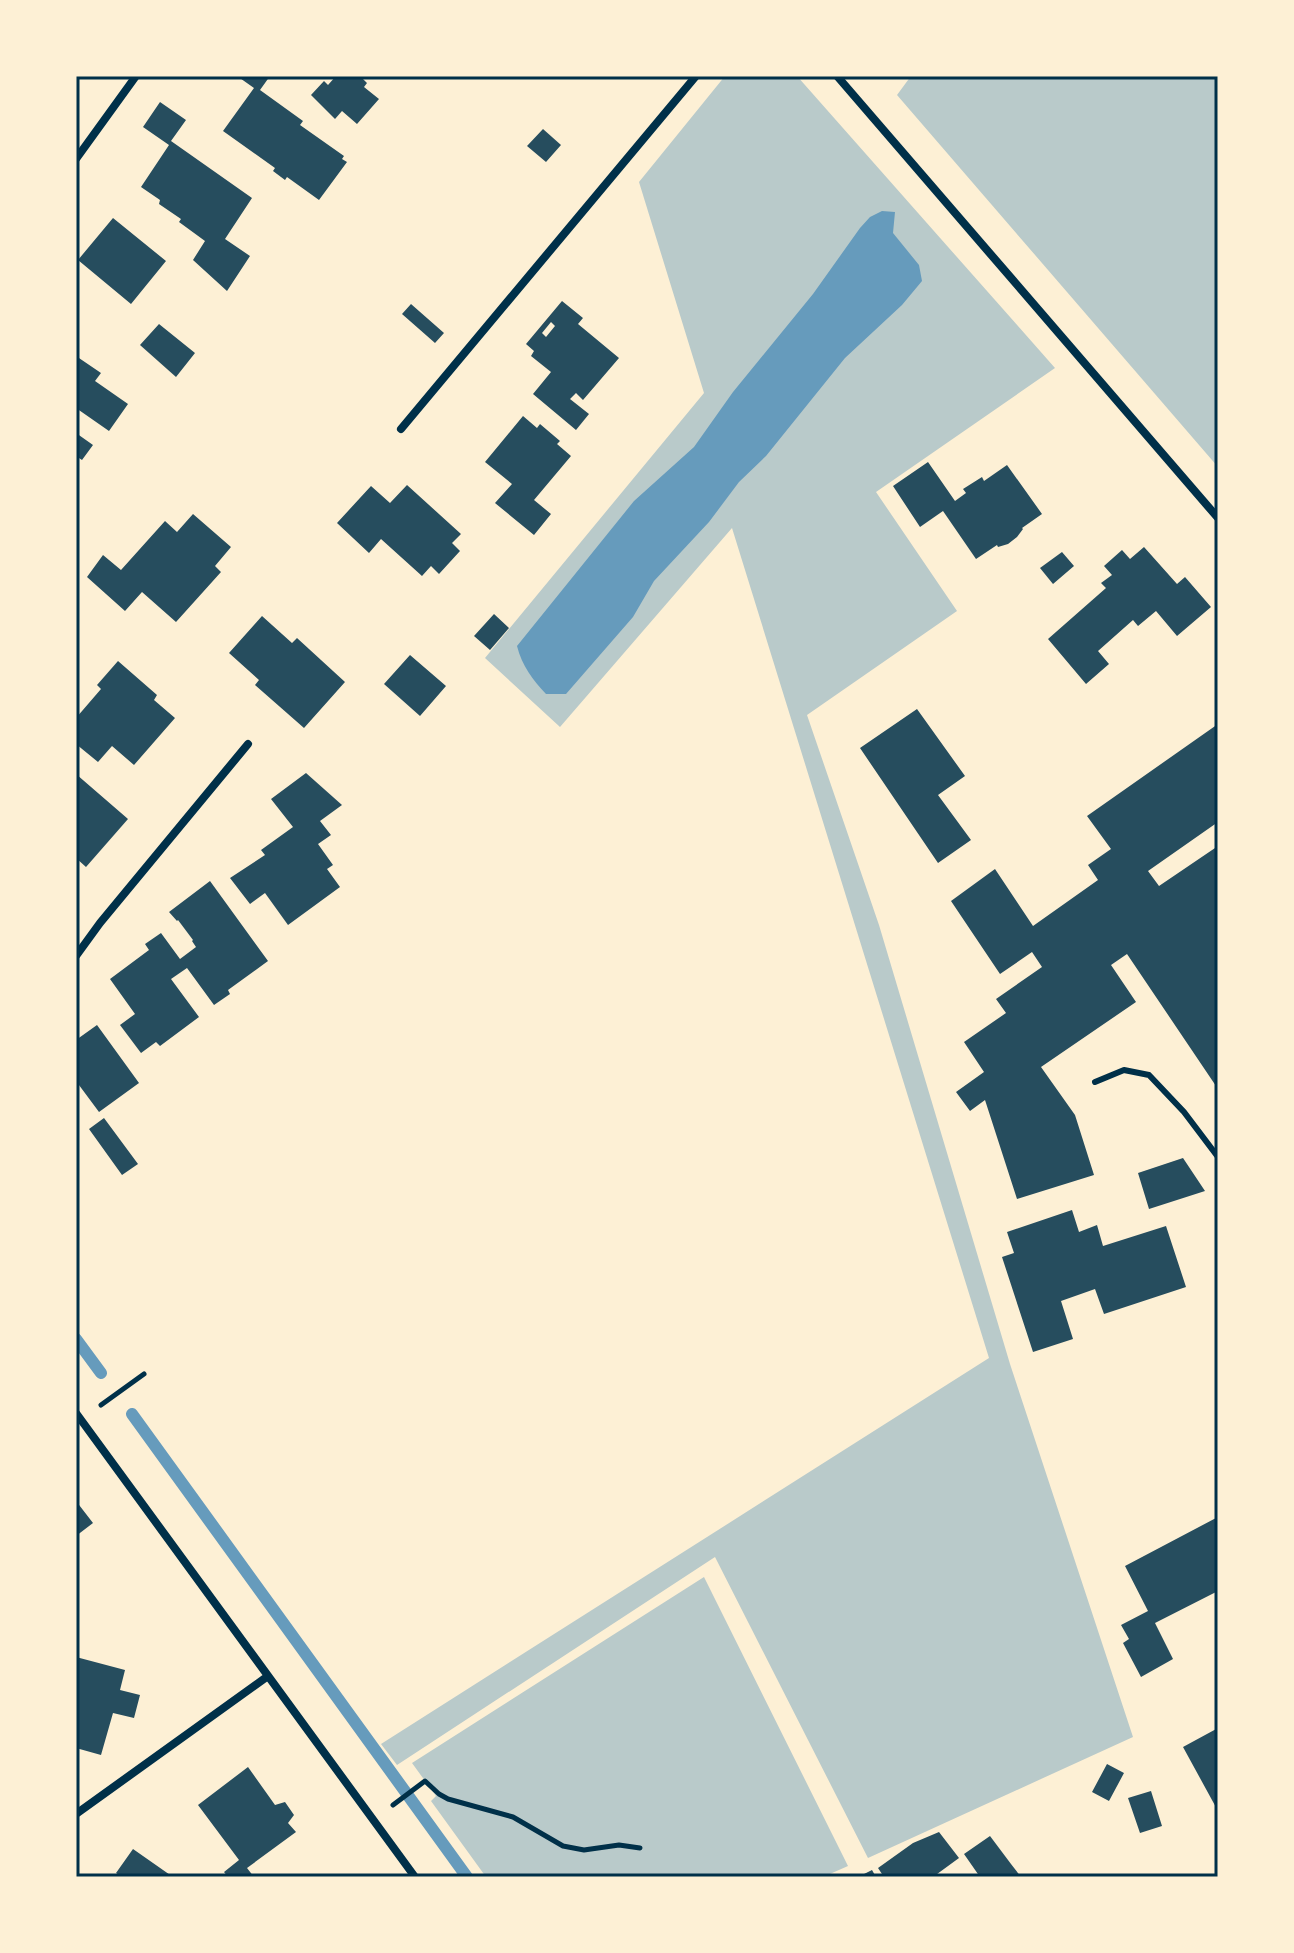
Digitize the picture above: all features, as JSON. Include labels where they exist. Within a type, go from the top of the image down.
[{"type":"street","points":[[76,159],[136,76]]},
{"type":"street","points":[[401,429],[696,76]]},
{"type":"street","points":[[837,76],[1218,518]]},
{"type":"street","points":[[76,956],[248,744]]},
{"type":"street","points":[[78,1416],[415,1877]]},
{"type":"street","points":[[76,1814],[268,1676]]},
{"type":"lane","points":[[1095,1082],[1124,1070],[1149,1075],[1184,1112],[1218,1157]]},
{"type":"path","points":[[78,1416],[144,1374]]},
{"type":"path","points":[[385,1810],[425,1781],[448,1799],[513,1817],[563,1846],[584,1850],[619,1845],[640,1848]]},
{"type":"shaded area","points":[[725,76],[797,76],[1055,368],[876,492],[957,611],[807,715],[879,925],[1010,1364],[1133,1737],[868,1858],[715,1557],[397,1765],[381,1744],[989,1358],[732,528],[560,727],[485,658],[704,393],[639,182]]},
{"type":"shaded area","points":[[911,76],[1218,76],[1218,467],[897,95]]},
{"type":"shaded area","points":[[704,1577],[848,1866],[823,1877],[486,1877],[431,1801],[436,1796],[412,1763]]},
{"type":"water","points":[[882,211],[895,212],[893,233],[919,265],[922,281],[902,305],[845,358],[766,456],[739,482],[709,522],[654,581],[633,617],[566,694],[546,694],[528,672],[517,646],[634,501],[694,447],[733,392],[813,294],[860,228],[870,217]]},
{"type":"building","points":[[237,76],[270,76],[260,90],[303,121],[300,125],[344,156],[342,159],[347,162],[319,200],[287,177],[285,180],[273,171],[275,168],[223,131],[254,88]]},
{"type":"building","points":[[336,76],[360,76],[367,83],[364,87],[379,99],[357,124],[342,111],[335,119],[311,95],[324,81],[328,85]]},
{"type":"building","points":[[160,102],[186,120],[171,141],[252,198],[225,239],[250,256],[227,291],[193,260],[205,241],[141,187],[169,145],[143,127]]},
{"type":"building","points":[[543,129],[561,145],[546,162],[527,146]]},
{"type":"building","points":[[113,218],[166,261],[131,304],[78,260]]},
{"type":"building","points":[[562,301],[583,318],[578,324],[619,358],[583,400],[576,393],[570,399],[589,414],[576,430],[533,394],[551,372],[531,356],[534,351],[526,344]],"holes":[[[551,322],[555,326],[546,337],[542,333]]]},
{"type":"building","points":[[411,304],[444,333],[435,343],[402,314]]},
{"type":"building","points":[[159,324],[195,353],[176,377],[140,345]]},
{"type":"building","points":[[76,356],[101,373],[95,381],[128,404],[109,431],[76,408]]},
{"type":"building","points":[[523,416],[537,428],[540,424],[560,441],[557,444],[571,456],[534,500],[551,514],[534,535],[495,503],[512,484],[485,462]]},
{"type":"building","points":[[76,433],[93,445],[82,460],[76,456]]},
{"type":"building","points":[[928,462],[955,501],[966,493],[963,489],[982,477],[984,481],[1007,465],[1042,514],[1022,528],[1008,544],[997,545],[976,559],[943,511],[920,527],[893,486]]},
{"type":"building","points":[[407,485],[461,534],[452,543],[460,551],[439,574],[431,566],[422,576],[381,539],[369,553],[337,523],[371,486],[390,503]]},
{"type":"building","points":[[193,514],[231,547],[215,566],[221,572],[176,622],[142,592],[125,611],[87,577],[103,555],[121,570],[165,521],[177,532]]},
{"type":"building","points":[[1144,547],[1177,584],[1185,577],[1211,607],[1177,636],[1156,611],[1138,626],[1133,620],[1098,651],[1109,664],[1086,684],[1048,639],[1106,588],[1101,583],[1112,575],[1104,566],[1122,550],[1130,559]]},
{"type":"building","points":[[1062,552],[1074,566],[1053,584],[1040,568]]},
{"type":"building","points":[[494,614],[509,628],[490,650],[474,636]]},
{"type":"building","points":[[262,616],[292,643],[297,638],[345,682],[304,728],[255,685],[259,680],[229,653]]},
{"type":"building","points":[[410,655],[446,686],[420,716],[384,684]]},
{"type":"building","points":[[118,661],[157,695],[154,700],[175,718],[134,765],[112,746],[98,762],[76,744],[76,718],[101,689],[97,685]]},
{"type":"building","points":[[917,709],[965,776],[938,795],[971,840],[938,863],[860,748]]},
{"type":"building","points":[[1218,724],[1218,822],[1148,871],[1159,886],[1218,846],[1218,1089],[1127,954],[1111,965],[1136,1002],[1041,1067],[1075,1115],[1094,1175],[1017,1199],[985,1100],[970,1111],[956,1092],[984,1072],[964,1042],[1006,1013],[996,999],[1042,967],[1032,952],[1000,974],[951,901],[995,869],[1033,926],[1098,880],[1088,865],[1111,849],[1087,816]]},
{"type":"building","points":[[306,773],[342,805],[320,821],[331,835],[318,844],[333,865],[327,869],[340,887],[288,925],[265,893],[250,904],[230,878],[265,855],[261,850],[293,827],[271,799]]},
{"type":"building","points":[[76,774],[128,819],[86,867],[76,858]]},
{"type":"building","points":[[210,881],[268,961],[228,990],[230,994],[214,1005],[187,968],[171,979],[199,1017],[160,1046],[156,1042],[141,1053],[120,1025],[135,1014],[110,979],[149,950],[145,944],[161,933],[180,959],[196,947],[169,912]]},
{"type":"building","points":[[97,1025],[139,1083],[99,1112],[76,1081],[76,1040]]},
{"type":"building","points":[[104,1118],[138,1164],[122,1175],[89,1129]]},
{"type":"building","points":[[1183,1158],[1205,1191],[1149,1209],[1138,1173]]},
{"type":"building","points":[[1072,1210],[1079,1232],[1097,1225],[1103,1246],[1166,1226],[1186,1287],[1104,1314],[1095,1289],[1061,1301],[1073,1339],[1033,1352],[1002,1257],[1014,1253],[1007,1232]]},
{"type":"building","points":[[76,1501],[93,1523],[76,1536]]},
{"type":"building","points":[[1216,1518],[1218,1591],[1155,1623],[1173,1659],[1141,1677],[1123,1643],[1129,1639],[1121,1625],[1148,1611],[1125,1566]]},
{"type":"building","points":[[76,1657],[125,1670],[120,1690],[140,1695],[134,1718],[113,1713],[101,1755],[76,1748]]},
{"type":"building","points":[[1218,1728],[1218,1811],[1183,1747]]},
{"type":"building","points":[[1107,1764],[1124,1773],[1109,1801],[1092,1792]]},
{"type":"building","points":[[248,1767],[275,1805],[285,1802],[294,1815],[288,1823],[296,1832],[247,1868],[254,1877],[228,1877],[224,1872],[239,1860],[198,1805]]},
{"type":"building","points":[[1151,1791],[1162,1826],[1140,1833],[1128,1798]]},
{"type":"building","points":[[939,1832],[959,1858],[933,1877],[884,1877],[878,1868],[913,1843]]},
{"type":"building","points":[[990,1836],[1021,1877],[980,1877],[964,1854]]},
{"type":"building","points":[[133,1849],[173,1877],[122,1877],[116,1873]]},
{"type":"building","points":[[872,1870],[876,1877],[858,1877]]},
{"type":"waterway","points":[[76,1339],[101,1373]]},
{"type":"waterway","points":[[132,1414],[467,1877]]}]
